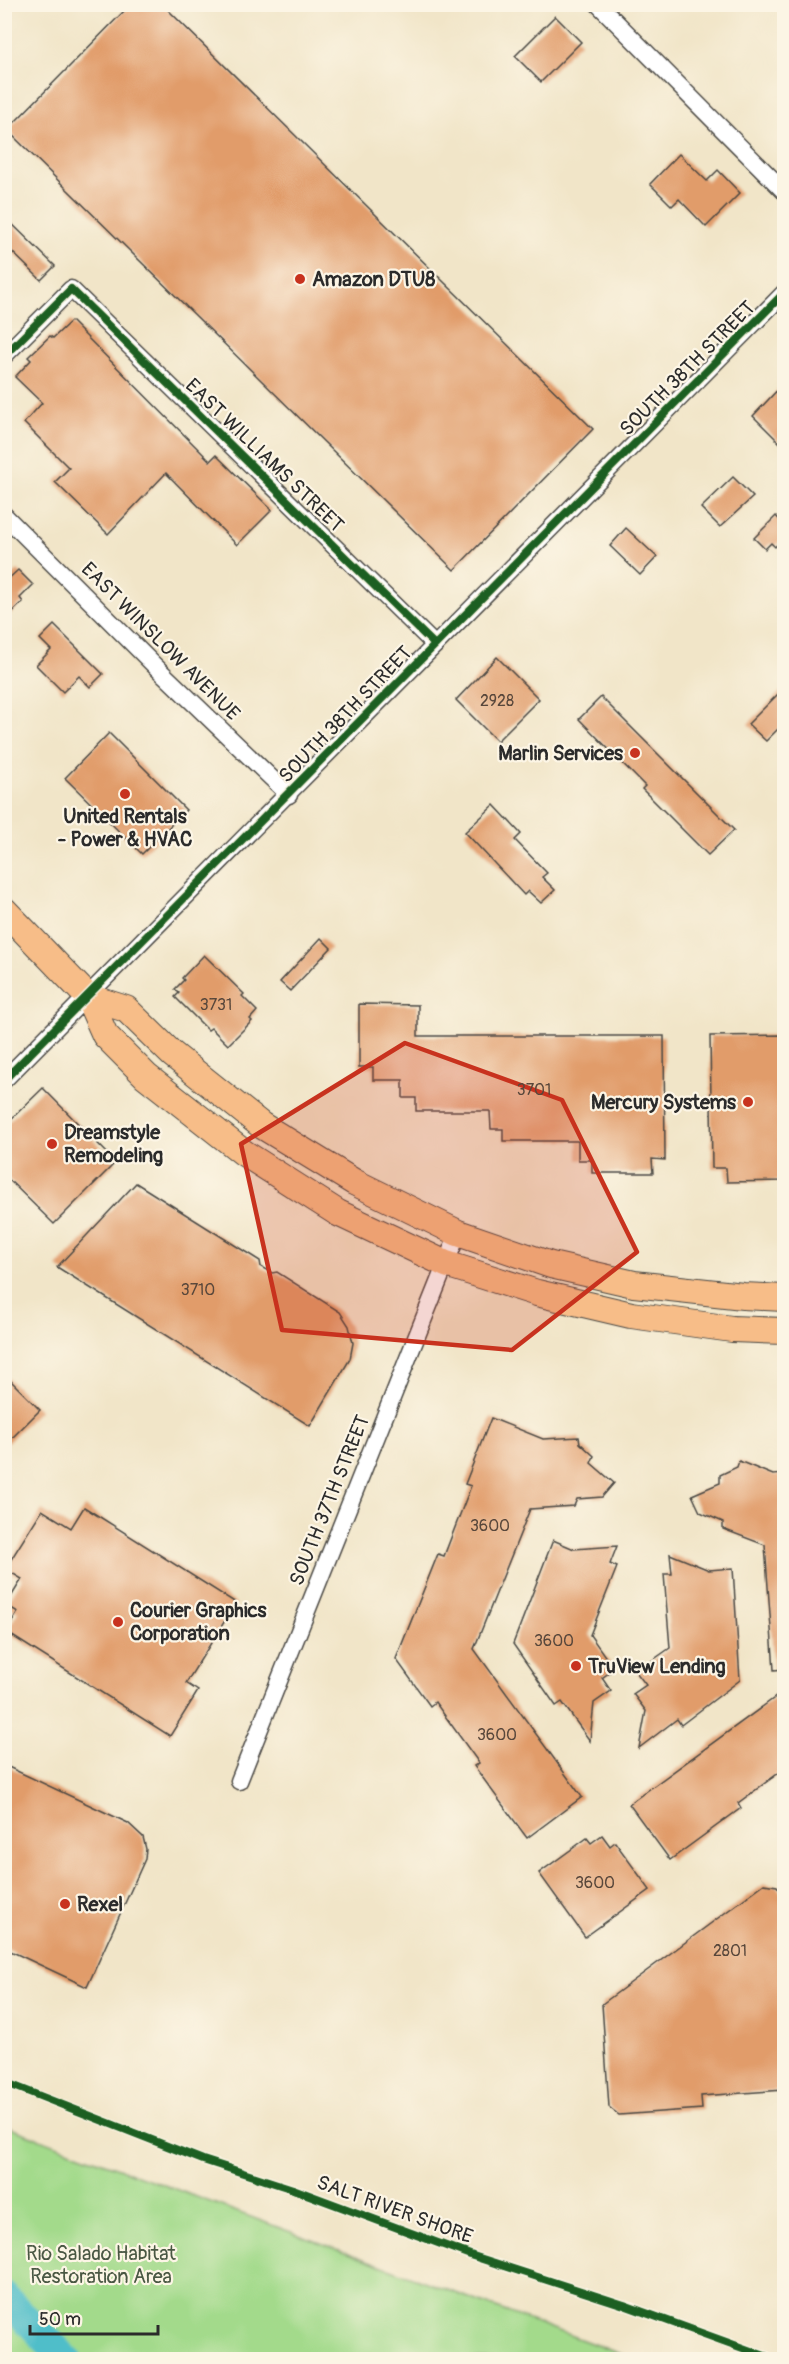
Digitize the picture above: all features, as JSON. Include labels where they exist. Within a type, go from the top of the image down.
[{"type":"main road","points":[[4,910],[88,997],[105,1035],[152,1080],[244,1153],[338,1213],[446,1264],[537,1293],[631,1315],[732,1329],[784,1331]]},
{"type":"main road","points":[[88,997],[126,1009],[172,1054],[261,1125],[354,1182],[458,1233],[551,1265],[634,1284],[743,1296],[784,1298]]},
{"type":"street","points":[[598,4],[784,191]]},
{"type":"street","name":"EAST WILLIAMS STREET","points":[[4,356],[71,289],[435,645]]},
{"type":"street","name":"SOUTH 38TH STREET","points":[[4,1080],[289,795],[784,293]]},
{"type":"street","name":"EAST WINSLOW AVENUE","points":[[4,515],[154,665],[289,795]]},
{"type":"street","name":"SOUTH 37TH STREET","points":[[239,1781],[458,1233]]},
{"type":"highlighted area","points":[[405,1043],[562,1100],[637,1252],[512,1350],[282,1330],[241,1144]]},
{"type":"green space","name":"Rio Salado Habitat Restoration Area","points":[[5,2126],[634,2359],[5,2359]]},
{"type":"building","name":"Amazon DTU8","points":[[131,4],[162,4],[593,429],[454,570],[7,130]]},
{"type":"building","points":[[555,16],[581,42],[541,82],[515,56]]},
{"type":"building","points":[[679,154],[707,181],[718,170],[740,193],[706,227],[679,199],[672,206],[650,184]]},
{"type":"building","points":[[4,216],[55,266],[41,280],[4,244]]},
{"type":"building","points":[[71,321],[210,461],[216,455],[272,510],[237,545],[166,473],[108,534],[55,482],[69,468],[24,423],[42,403],[15,377],[31,360],[28,357],[50,336],[53,338]]},
{"type":"building","points":[[784,383],[784,447],[753,416]]},
{"type":"building","points":[[733,477],[753,497],[720,527],[701,508]]},
{"type":"building","points":[[776,516],[784,525],[784,537],[775,547],[771,543],[765,549],[754,538]]},
{"type":"building","points":[[626,528],[657,557],[640,575],[610,546]]},
{"type":"building","points":[[18,570],[33,585],[20,598],[23,602],[4,620],[4,583]]},
{"type":"building","points":[[54,625],[103,674],[90,687],[79,676],[63,692],[36,665],[51,650],[40,639]]},
{"type":"building","points":[[497,657],[539,699],[497,741],[456,700]]},
{"type":"building","points":[[784,688],[784,723],[766,741],[748,724]]},
{"type":"building","name":"Marlin Services","points":[[601,697],[734,830],[708,855],[642,789],[645,786],[579,719]]},
{"type":"building","name":"United Rentals - Power & HVAC","points":[[109,733],[186,810],[142,854],[65,778]]},
{"type":"building","points":[[494,805],[521,834],[515,840],[547,873],[542,877],[555,890],[541,903],[528,891],[524,895],[465,832]]},
{"type":"building","points":[[321,938],[331,948],[290,991],[280,982]]},
{"type":"building","points":[[204,955],[244,994],[242,996],[257,1011],[250,1019],[252,1021],[228,1045],[211,1028],[208,1030],[175,997],[179,993],[175,989],[184,980],[182,978]]},
{"type":"building","points":[[359,1004],[418,1005],[418,1036],[664,1036],[665,1160],[652,1159],[653,1173],[592,1173],[592,1160],[578,1160],[578,1141],[503,1141],[503,1129],[491,1129],[490,1111],[416,1111],[416,1098],[403,1098],[403,1080],[373,1080],[373,1067],[359,1067]]},
{"type":"building","name":"Mercury Systems","points":[[784,1035],[784,1181],[727,1182],[726,1168],[712,1168],[710,1036]]},
{"type":"building","name":"Dreamstyle Remodeling","points":[[43,1088],[116,1162],[54,1224],[4,1175],[4,1126]]},
{"type":"building","points":[[136,1183],[260,1261],[261,1267],[272,1273],[277,1272],[340,1312],[349,1326],[353,1343],[350,1359],[310,1426],[57,1267]]},
{"type":"building","points":[[4,1374],[40,1410],[4,1446]]},
{"type":"building","points":[[491,1418],[543,1439],[579,1437],[580,1443],[594,1456],[591,1463],[614,1483],[602,1497],[577,1499],[574,1506],[530,1509],[474,1649],[582,1797],[527,1838],[474,1766],[479,1763],[435,1702],[430,1706],[396,1659],[438,1554],[444,1556],[471,1486],[465,1484]]},
{"type":"building","points":[[739,1461],[773,1475],[784,1474],[784,1669],[774,1670],[765,1545],[723,1529],[723,1522],[700,1512],[692,1495],[720,1483],[720,1475],[737,1467]]},
{"type":"building","name":"Courier Graphics Corporation","points":[[84,1507],[236,1603],[186,1683],[198,1691],[170,1736],[6,1632],[18,1612],[6,1605],[22,1579],[5,1569],[42,1510],[71,1528]]},
{"type":"building","points":[[553,1540],[574,1549],[617,1546],[610,1564],[617,1567],[590,1635],[614,1669],[602,1678],[611,1691],[594,1703],[590,1741],[562,1702],[556,1706],[513,1644]]},
{"type":"building","points":[[670,1554],[709,1570],[733,1568],[740,1680],[681,1725],[677,1719],[639,1748],[646,1711],[633,1694],[646,1685],[636,1672],[670,1648],[664,1574],[672,1574]]},
{"type":"building","points":[[784,1691],[784,1769],[738,1803],[741,1808],[670,1860],[629,1804]]},
{"type":"building","name":"Rexel","points":[[4,1765],[128,1823],[143,1837],[146,1849],[145,1859],[87,1987],[4,1948]]},
{"type":"building","points":[[602,1835],[610,1846],[615,1842],[650,1890],[585,1937],[539,1873],[587,1838],[591,1843]]},
{"type":"building","points":[[764,1884],[777,1886],[784,1896],[784,2090],[701,2096],[702,2109],[619,2115],[609,2107],[602,2004]]},
{"type":"waterway","points":[[4,2297],[67,2360]]},
{"type":"cycle path","points":[[4,356],[71,289],[435,645]]},
{"type":"cycle path","points":[[4,1080],[784,293]]},
{"type":"cycle path","name":"SALT RIVER SHORE","points":[[4,2082],[203,2160],[293,2189],[473,2256],[624,2305],[776,2360]]},
{"type":"place","name":"Amazon DTU8","points":[[300,279]]},
{"type":"place","name":"Marlin Services","points":[[635,753]]},
{"type":"place","name":"United Rentals - Power & HVAC","points":[[125,794]]},
{"type":"place","name":"Mercury Systems","points":[[748,1102]]},
{"type":"place","name":"Dreamstyle Remodeling","points":[[52,1144]]},
{"type":"place","name":"Courier Graphics Corporation","points":[[118,1622]]},
{"type":"place","name":"TruView Lending","points":[[576,1666]]},
{"type":"place","name":"Rexel","points":[[65,1904]]}]
